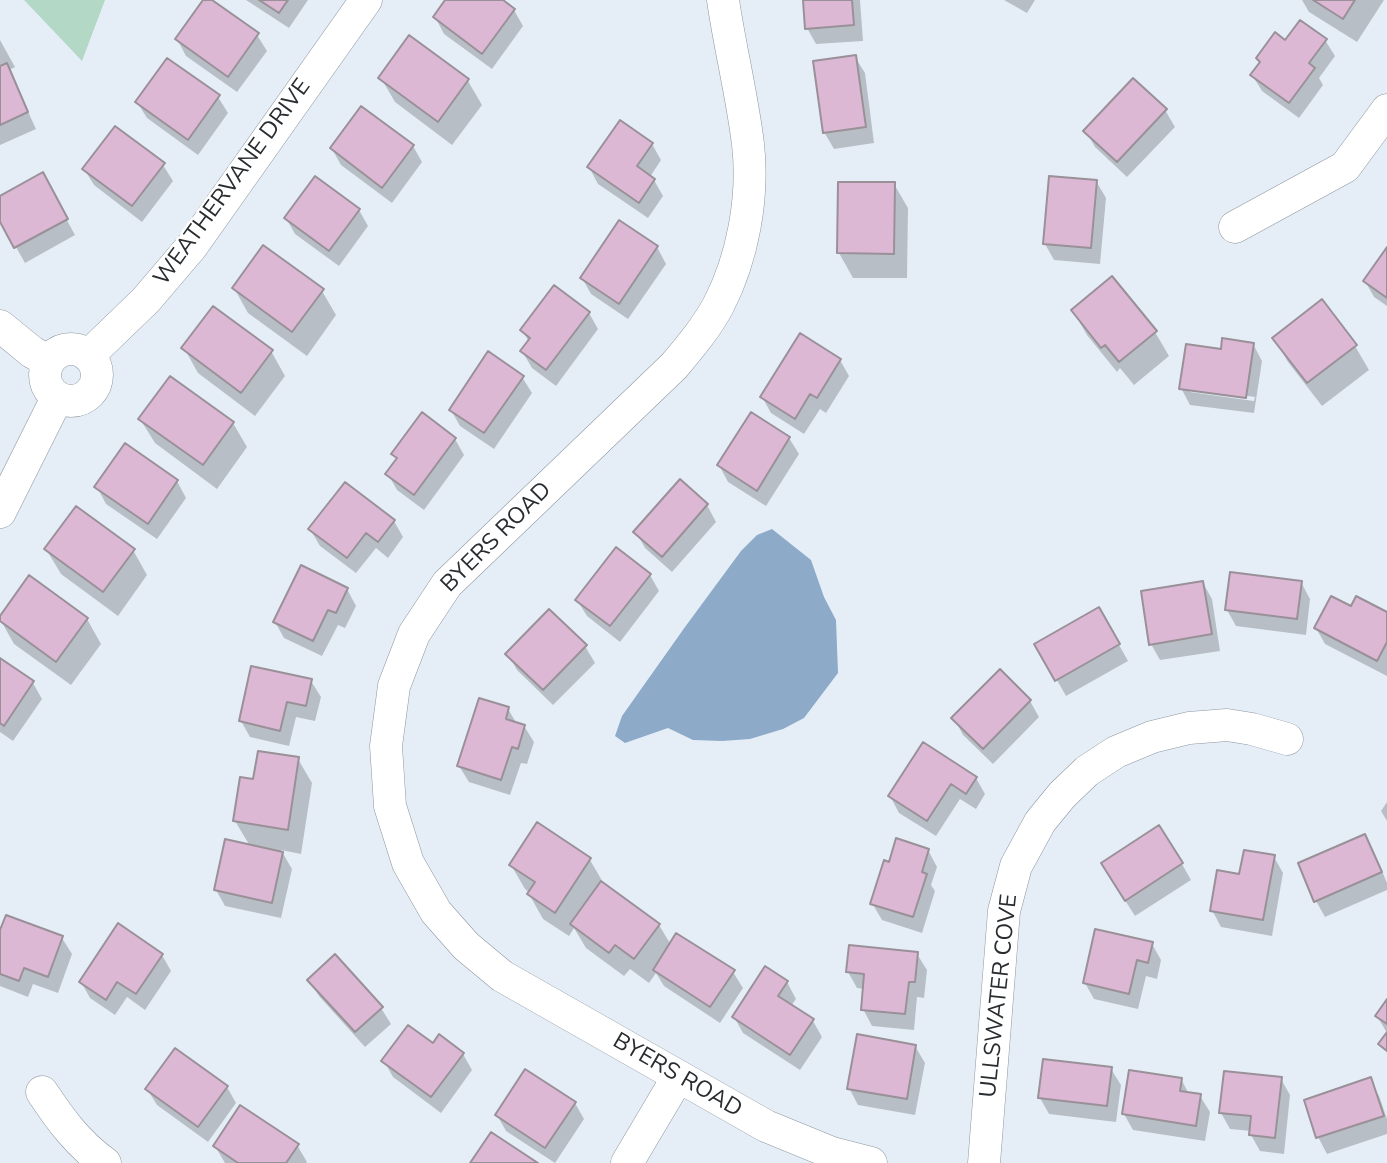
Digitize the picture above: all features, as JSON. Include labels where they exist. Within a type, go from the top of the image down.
[{"type":"street","name":"WEATHERVANE DRIVE","points":[[88,356],[146,300],[191,246],[366,0]]},
{"type":"street","name":"BYERS ROAD","points":[[723,0],[748,145],[749,195],[740,250],[718,305],[698,338],[674,366],[447,584],[414,634],[394,686],[386,746],[390,806],[408,863],[436,912],[466,946],[502,976],[766,1126],[832,1153],[871,1163]]},
{"type":"street","points":[[1235,227],[1345,167],[1387,110]]},
{"type":"street","points":[[0,326],[32,352],[48,361]]},
{"type":"street","points":[[71,348],[88,356],[95,363],[98,373],[90,394],[80,401],[70,402],[57,398],[45,381],[44,370],[48,361],[56,353],[71,348]]},
{"type":"street","points":[[0,512],[57,398]]},
{"type":"street","name":"ULLSWATER COVE","points":[[984,1163],[1004,911],[1016,866],[1040,822],[1062,795],[1087,771],[1116,752],[1152,737],[1189,728],[1227,725],[1287,739]]},
{"type":"street","points":[[627,1163],[678,1077]]},
{"type":"street","points":[[43,1091],[61,1121],[89,1152],[105,1163]]},
{"type":"green space","points":[[24,0],[105,0],[82,61],[26,2]]},
{"type":"water","points":[[772,529],[811,560],[824,597],[836,620],[838,673],[804,718],[783,729],[750,739],[693,740],[668,728],[625,743],[615,736],[622,716],[741,551],[757,535]]},
{"type":"building","points":[[203,0],[212,0],[259,33],[228,77],[175,39]]},
{"type":"building","points":[[259,0],[288,0],[279,13]]},
{"type":"building","points":[[445,0],[503,0],[515,9],[482,54],[433,17]]},
{"type":"building","points":[[803,0],[852,0],[854,25],[805,29]]},
{"type":"building","points":[[1313,0],[1355,0],[1343,19]]},
{"type":"building","points":[[1300,20],[1327,39],[1309,63],[1315,68],[1289,103],[1250,75],[1260,62],[1256,58],[1275,32],[1285,40]]},
{"type":"building","points":[[409,35],[469,79],[438,122],[378,78]]},
{"type":"building","points":[[856,55],[866,127],[823,133],[813,61]]},
{"type":"building","points":[[167,58],[220,95],[188,140],[135,102]]},
{"type":"building","points":[[7,63],[28,112],[0,125],[0,66]]},
{"type":"building","points":[[1133,78],[1167,109],[1117,162],[1083,131]]},
{"type":"building","points":[[361,106],[414,145],[382,188],[330,148]]},
{"type":"building","points":[[620,120],[653,143],[637,166],[655,179],[639,203],[587,167]]},
{"type":"building","points":[[115,126],[165,163],[132,206],[82,169]]},
{"type":"building","points":[[43,172],[68,219],[14,248],[0,222],[0,196]]},
{"type":"building","points":[[315,176],[360,209],[329,251],[284,218]]},
{"type":"building","points":[[1049,176],[1097,180],[1091,248],[1043,244]]},
{"type":"building","points":[[838,182],[895,182],[894,254],[837,253]]},
{"type":"building","points":[[619,220],[658,246],[619,304],[580,278]]},
{"type":"building","points":[[263,245],[324,289],[292,332],[232,288]]},
{"type":"building","points":[[1387,247],[1387,298],[1363,281]]},
{"type":"building","points":[[1112,276],[1157,331],[1119,362],[1105,345],[1101,348],[1071,310]]},
{"type":"building","points":[[554,285],[590,312],[546,370],[520,351],[530,338],[520,330]]},
{"type":"building","points":[[1322,299],[1357,345],[1307,383],[1272,338]]},
{"type":"building","points":[[213,306],[273,350],[241,393],[181,348]]},
{"type":"building","points":[[800,333],[841,359],[817,398],[810,394],[795,419],[760,397]]},
{"type":"building","points":[[1222,338],[1254,343],[1246,398],[1179,389],[1186,344],[1221,349]]},
{"type":"building","points":[[488,351],[524,376],[484,433],[449,410]]},
{"type":"building","points":[[170,376],[234,422],[203,465],[138,419]]},
{"type":"building","points":[[422,412],[456,438],[414,495],[385,474],[397,458],[391,454]]},
{"type":"building","points":[[751,412],[790,437],[757,491],[717,465]]},
{"type":"building","points":[[125,443],[178,480],[148,524],[94,487]]},
{"type":"building","points":[[680,479],[708,504],[662,557],[633,532]]},
{"type":"building","points":[[345,482],[395,520],[378,542],[366,533],[347,558],[308,529]]},
{"type":"building","points":[[76,506],[135,549],[103,592],[44,549]]},
{"type":"building","points":[[616,547],[651,574],[610,626],[575,600]]},
{"type":"building","points":[[301,565],[348,588],[336,613],[328,610],[313,641],[273,622]]},
{"type":"building","points":[[1230,572],[1302,581],[1297,619],[1225,610]]},
{"type":"building","points":[[29,575],[88,618],[56,662],[0,621],[0,616]]},
{"type":"building","points":[[1203,581],[1212,634],[1149,645],[1141,591]]},
{"type":"building","points":[[1331,596],[1351,606],[1356,596],[1387,612],[1387,642],[1377,661],[1314,628]]},
{"type":"building","points":[[1099,607],[1120,644],[1055,681],[1034,644]]},
{"type":"building","points":[[549,609],[587,645],[543,690],[505,654]]},
{"type":"building","points":[[0,658],[34,681],[4,726],[0,723]]},
{"type":"building","points":[[251,666],[312,679],[306,706],[287,702],[280,731],[239,721]]},
{"type":"building","points":[[1000,669],[1031,700],[983,749],[951,718]]},
{"type":"building","points":[[479,698],[509,707],[506,719],[525,725],[518,749],[512,747],[501,780],[457,766]]},
{"type":"building","points":[[923,742],[977,777],[966,794],[951,784],[927,821],[888,796]]},
{"type":"building","points":[[258,751],[299,757],[288,830],[233,821],[240,777],[253,779]]},
{"type":"building","points":[[537,822],[591,858],[555,913],[527,894],[535,882],[509,865]]},
{"type":"building","points":[[1159,825],[1183,863],[1125,901],[1101,863]]},
{"type":"building","points":[[1365,834],[1382,872],[1314,902],[1298,863]]},
{"type":"building","points":[[896,838],[929,849],[922,872],[927,874],[913,917],[870,904],[884,860],[889,862]]},
{"type":"building","points":[[225,839],[283,852],[272,903],[214,890]]},
{"type":"building","points":[[1244,850],[1275,855],[1263,920],[1210,911],[1217,870],[1239,874]]},
{"type":"building","points":[[601,881],[660,924],[634,959],[615,945],[609,953],[570,924]]},
{"type":"building","points":[[6,915],[63,936],[48,977],[24,968],[19,981],[0,974],[0,930]]},
{"type":"building","points":[[118,923],[163,954],[136,994],[117,982],[106,1000],[79,982]]},
{"type":"building","points":[[1095,929],[1153,942],[1148,963],[1137,960],[1129,994],[1083,983]]},
{"type":"building","points":[[676,933],[735,970],[710,1007],[653,970]]},
{"type":"building","points":[[849,945],[918,952],[915,982],[909,982],[905,1014],[861,1010],[864,974],[846,972]]},
{"type":"building","points":[[335,954],[383,1007],[355,1032],[307,980]]},
{"type":"building","points":[[765,966],[788,981],[778,996],[814,1019],[790,1055],[732,1017]]},
{"type":"building","points":[[1387,999],[1387,1024],[1375,1016]]},
{"type":"building","points":[[408,1025],[433,1043],[439,1034],[464,1053],[431,1097],[381,1061]]},
{"type":"building","points":[[1387,1032],[1387,1051],[1378,1044]]},
{"type":"building","points":[[857,1034],[916,1045],[907,1099],[847,1089]]},
{"type":"building","points":[[175,1048],[228,1086],[198,1127],[145,1089]]},
{"type":"building","points":[[1043,1059],[1112,1067],[1107,1106],[1038,1098]]},
{"type":"building","points":[[525,1069],[576,1102],[545,1148],[495,1115]]},
{"type":"building","points":[[1129,1070],[1182,1078],[1180,1091],[1201,1094],[1196,1126],[1122,1114]]},
{"type":"building","points":[[1224,1071],[1282,1077],[1275,1138],[1249,1135],[1251,1116],[1219,1113]]},
{"type":"building","points":[[1371,1077],[1384,1116],[1316,1138],[1304,1100]]},
{"type":"building","points":[[240,1105],[299,1144],[286,1163],[238,1163],[213,1146]]},
{"type":"building","points":[[491,1132],[538,1163],[470,1163]]}]
